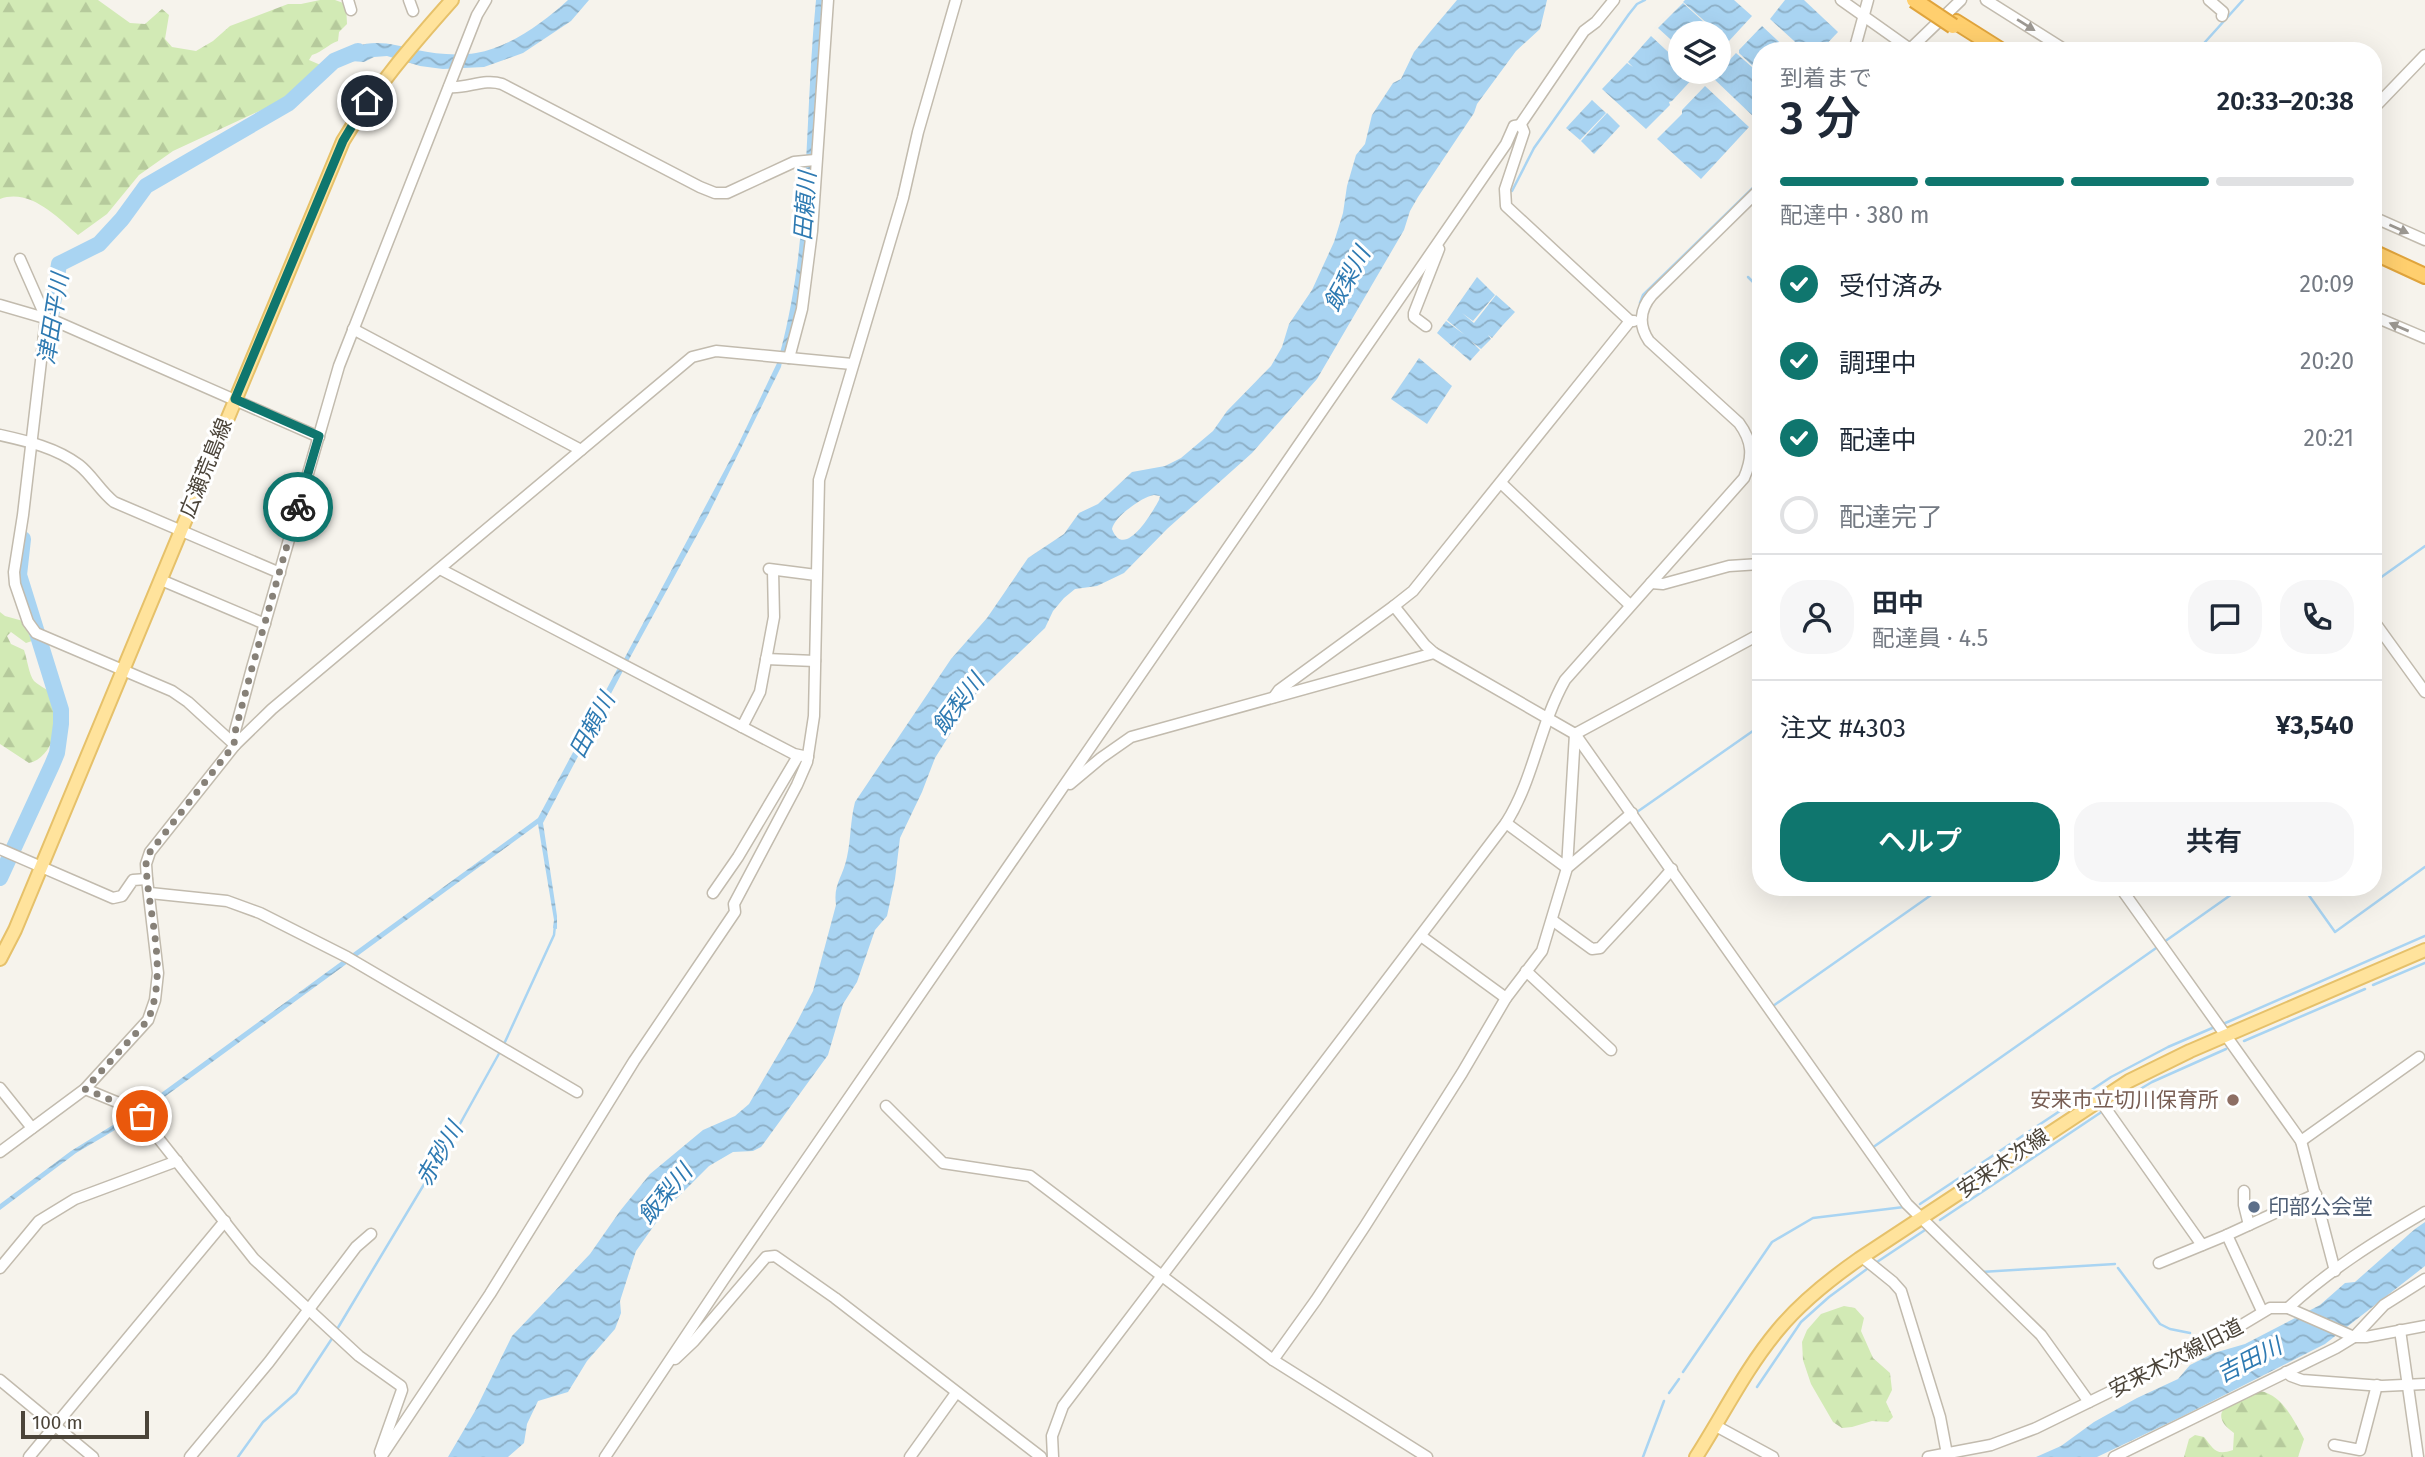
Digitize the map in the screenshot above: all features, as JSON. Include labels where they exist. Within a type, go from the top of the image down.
[{"type":"highway","points":[[1914,0],[1986,42]]},
{"type":"highway","points":[[1923,0],[1980,42]]},
{"type":"highway","points":[[2382,256],[2425,276]]},
{"type":"highway","points":[[2382,262],[2425,282]]},
{"type":"main road","name":"広瀬荒島線","points":[[0,959],[15,930],[343,141],[367,101],[394,66],[452,0]]},
{"type":"main road","name":"安来木次線","points":[[1696,1457],[1737,1388],[1777,1331],[1827,1282],[1862,1257],[2099,1099],[2151,1070],[2425,950]]},
{"type":"street","points":[[409,0],[413,11]]},
{"type":"street","points":[[234,745],[235,732],[279,573],[339,366],[486,0]]},
{"type":"street","points":[[787,358],[802,309],[812,231],[811,160],[828,0]]},
{"type":"street","points":[[379,1457],[490,1294],[634,1061],[735,912],[734,904],[797,785],[814,716],[818,480],[903,198],[918,132],[956,0]]},
{"type":"street","points":[[605,1457],[1506,144],[1513,127],[1520,125],[1605,0]]},
{"type":"street","points":[[1584,31],[1596,22],[1614,0]]},
{"type":"street","points":[[1841,0],[1898,42]]},
{"type":"street","points":[[1856,42],[1868,0]]},
{"type":"street","points":[[1918,42],[1961,0]]},
{"type":"street","points":[[1986,0],[2053,42]]},
{"type":"street","points":[[2210,0],[2223,12],[2222,16]]},
{"type":"street","points":[[2382,100],[2425,55]]},
{"type":"street","points":[[449,87],[459,88],[489,81],[502,83],[715,193],[727,193],[793,162],[811,160]]},
{"type":"street","points":[[1520,125],[1524,132],[1505,189],[1506,206],[1630,321]]},
{"type":"street","points":[[1752,197],[1652,295],[1644,306],[1642,320],[1649,341],[1739,423],[1752,443]]},
{"type":"street","points":[[2382,221],[2425,240]]},
{"type":"street","points":[[1426,326],[1413,313],[1439,250],[1441,238]]},
{"type":"street","points":[[20,259],[49,319],[34,443],[14,572],[15,584],[28,622],[38,634],[172,691],[188,702],[234,745]]},
{"type":"street","points":[[0,305],[49,319],[319,436]]},
{"type":"street","points":[[1274,697],[1279,690],[1413,591],[1630,321],[1642,320]]},
{"type":"street","points":[[2382,320],[2425,338]]},
{"type":"street","points":[[353,329],[581,450]]},
{"type":"street","points":[[0,1153],[85,1089],[148,1020],[158,973],[146,864],[150,852],[234,745],[272,709],[692,357],[716,351],[852,364]]},
{"type":"street","points":[[0,435],[34,443],[77,464],[102,493],[114,502],[279,573]]},
{"type":"street","points":[[1053,1457],[1052,1436],[1063,1406],[1506,823],[1525,787],[1546,718],[1576,665],[1744,478],[1752,459]]},
{"type":"street","points":[[1501,483],[1630,605]]},
{"type":"street","points":[[1651,583],[1663,584],[1738,565],[1752,564]]},
{"type":"street","points":[[440,569],[742,727],[803,756]]},
{"type":"street","points":[[742,727],[760,692],[775,612],[771,569],[817,575]]},
{"type":"street","points":[[161,580],[265,624]]},
{"type":"street","points":[[1394,606],[1434,653],[1575,734],[1907,1204],[2041,1335],[2089,1402]]},
{"type":"street","points":[[2382,632],[2425,692]]},
{"type":"street","points":[[1575,734],[1752,638]]},
{"type":"street","points":[[1059,793],[1131,737],[1434,653]]},
{"type":"street","points":[[766,659],[815,662]]},
{"type":"street","points":[[1273,1360],[1365,1226],[1506,998],[1544,947],[1567,868],[1575,734]]},
{"type":"street","points":[[713,893],[803,756]]},
{"type":"street","points":[[1567,868],[1632,813]]},
{"type":"street","points":[[1506,823],[1567,868]]},
{"type":"street","points":[[7,852],[113,898],[122,896],[133,880],[147,879]]},
{"type":"street","points":[[1552,919],[1597,950],[1638,910],[1672,869]]},
{"type":"street","points":[[150,893],[217,899],[239,904],[350,958],[577,1092]]},
{"type":"street","points":[[2127,896],[2301,1141],[2335,1271]]},
{"type":"street","points":[[1420,936],[1506,998]]},
{"type":"street","points":[[1526,971],[1611,1050]]},
{"type":"street","points":[[2301,1141],[2419,1057]]},
{"type":"street","points":[[0,1088],[32,1128]]},
{"type":"street","points":[[85,1089],[139,1113],[254,1259],[359,1356],[399,1384],[402,1390],[379,1457]]},
{"type":"street","points":[[2099,1099],[2202,1245]]},
{"type":"street","points":[[886,1106],[940,1161],[956,1166],[1030,1175],[1273,1360],[1427,1457]]},
{"type":"street","points":[[0,1268],[39,1221],[75,1199],[177,1161]]},
{"type":"street","points":[[2244,1192],[2249,1225]]},
{"type":"street","points":[[2159,1263],[2316,1194]]},
{"type":"street","points":[[2425,1212],[2392,1231],[2335,1271],[2302,1296],[2290,1309],[2350,1336],[2366,1337],[2425,1326]]},
{"type":"street","points":[[29,1457],[225,1221]]},
{"type":"street","points":[[190,1457],[269,1362],[356,1247],[371,1234]]},
{"type":"street","points":[[2227,1235],[2262,1311]]},
{"type":"street","points":[[662,1372],[694,1341],[766,1257],[775,1256],[835,1298],[1041,1457]]},
{"type":"street","points":[[1862,1257],[1901,1291],[1940,1417],[1947,1454]]},
{"type":"street","points":[[2114,1457],[2287,1372],[2350,1336],[2385,1305],[2425,1279]]},
{"type":"street","name":"安来木次線旧道","points":[[1928,1457],[2008,1440],[2220,1338],[2262,1311],[2270,1308],[2290,1309]]},
{"type":"street","points":[[2400,1330],[2418,1457]]},
{"type":"street","points":[[2287,1372],[2302,1380],[2377,1385],[2425,1384]]},
{"type":"street","points":[[0,1380],[93,1457]]},
{"type":"street","points":[[2331,1457],[2335,1442],[2360,1450],[2377,1385]]},
{"type":"street","points":[[910,1457],[956,1393]]},
{"type":"street","points":[[1716,1426],[1773,1457]]},
{"type":"green space","points":[[0,0],[98,0],[130,23],[145,24],[162,9],[169,15],[165,39],[172,47],[196,51],[230,26],[288,4],[335,0],[346,4],[347,24],[339,32],[338,41],[312,55],[309,60],[323,66],[312,77],[281,101],[173,151],[139,175],[107,214],[78,235],[52,213],[32,201],[22,197],[0,199]]},
{"type":"green space","points":[[0,612],[23,621],[32,641],[26,643],[11,632],[7,636],[11,644],[24,650],[32,678],[51,693],[57,708],[56,727],[50,746],[37,760],[29,763],[0,744]]},
{"type":"green space","points":[[1844,1306],[1855,1308],[1864,1318],[1861,1331],[1873,1358],[1890,1373],[1892,1390],[1886,1402],[1893,1417],[1888,1422],[1872,1421],[1842,1428],[1833,1422],[1811,1384],[1803,1360],[1802,1342],[1807,1330],[1821,1314]]},
{"type":"green space","points":[[2260,1391],[2268,1393],[2281,1403],[2296,1424],[2304,1439],[2298,1457],[2184,1457],[2189,1439],[2195,1435],[2204,1437],[2219,1452],[2233,1450],[2234,1433],[2221,1418],[2222,1411],[2234,1401]]},
{"type":"water","points":[[568,0],[589,0],[571,21],[523,53],[484,67],[443,69],[420,66],[387,56],[374,57],[364,62],[338,60],[356,47],[375,43],[446,54],[469,54],[489,50],[525,33]]},
{"type":"water","name":"田頼川","points":[[816,0],[822,0],[804,261],[799,303],[786,354],[780,353],[790,310],[802,222]]},
{"type":"water","name":"飯梨川","points":[[1457,0],[1547,0],[1540,29],[1516,51],[1477,104],[1474,113],[1418,197],[1404,230],[1317,379],[1252,453],[1167,529],[1124,573],[1097,586],[1075,589],[1064,598],[1053,611],[1045,628],[974,696],[935,758],[900,838],[887,916],[875,930],[857,982],[843,1004],[828,1055],[761,1147],[753,1151],[733,1152],[709,1166],[665,1210],[636,1251],[620,1301],[621,1313],[615,1329],[587,1361],[568,1392],[538,1401],[527,1424],[524,1443],[508,1457],[448,1457],[475,1411],[512,1336],[590,1254],[650,1174],[703,1130],[735,1116],[749,1104],[813,991],[836,905],[837,886],[847,857],[855,802],[951,659],[987,618],[1028,558],[1064,534],[1079,513],[1098,504],[1132,472],[1165,466],[1181,458],[1213,431],[1227,411],[1271,366],[1282,347],[1289,324],[1312,290],[1334,242],[1356,155],[1365,144],[1372,115],[1393,83],[1401,79],[1414,52]],"holes":[[[1160,496],[1137,531],[1123,540],[1117,537],[1112,529],[1123,513],[1143,499]]]},
{"type":"water","points":[[1734,0],[1752,16],[1731,39],[1731,21],[1704,21],[1683,2]]},
{"type":"water","points":[[1785,0],[1804,0],[1838,32],[1829,42],[1795,42],[1770,19]]},
{"type":"water","points":[[1683,3],[1703,21],[1668,21],[1668,37],[1658,28]]},
{"type":"water","points":[[1762,26],[1779,42],[1752,42],[1752,65],[1739,50]]},
{"type":"water","points":[[1651,36],[1668,52],[1668,84],[1688,84],[1646,129],[1602,89],[1627,63],[1633,67],[1628,62]]},
{"type":"water","points":[[1736,53],[1752,67],[1752,115],[1719,84],[1731,84],[1731,58]]},
{"type":"water","points":[[1705,86],[1749,127],[1701,179],[1657,139]]},
{"type":"water","points":[[1592,100],[1606,113],[1580,140],[1566,128]]},
{"type":"water","points":[[1607,113],[1620,126],[1594,154],[1581,141]]},
{"type":"water","points":[[1477,277],[1495,295],[1473,321],[1462,313],[1474,323],[1496,295],[1515,312],[1492,338],[1488,335],[1491,339],[1481,349],[1471,341],[1480,350],[1470,361],[1454,347],[1460,339],[1453,347],[1437,333],[1446,321],[1465,335],[1447,320]]},
{"type":"water","points":[[1419,358],[1452,386],[1427,424],[1391,399]]},
{"type":"water","points":[[778,361],[782,362],[781,367],[708,515],[627,663],[623,661],[738,445]]},
{"type":"water","name":"田頼川","points":[[620,664],[625,667],[543,823],[557,929],[553,928],[554,920],[538,824],[137,1117],[76,1153],[0,1210],[0,1204],[71,1151],[142,1107],[538,818]]},
{"type":"water","name":"吉田川","points":[[2425,1222],[2425,1266],[2325,1344],[2097,1457],[2036,1457],[2061,1446],[2094,1422],[2137,1398],[2178,1379],[2190,1365],[2214,1353],[2245,1344],[2320,1305],[2345,1283],[2355,1282]]},
{"type":"waterway","points":[[1512,191],[1534,148],[1629,14],[1637,4],[1645,0]]},
{"type":"waterway","points":[[2205,42],[2243,0]]},
{"type":"waterway","name":"津田平川","points":[[48,336],[59,264],[99,244],[122,219],[146,186],[289,103],[334,61],[358,51]]},
{"type":"waterway","points":[[1640,303],[1643,295],[1752,189]]},
{"type":"waterway","points":[[1748,277],[1752,281]]},
{"type":"waterway","name":"津田平川","points":[[0,878],[57,753],[61,724],[61,710],[19,575],[23,539]]},
{"type":"waterway","points":[[2382,577],[2425,546]]},
{"type":"waterway","points":[[1637,812],[1752,732]]},
{"type":"waterway","points":[[2309,896],[2335,932],[2425,867]]},
{"type":"waterway","points":[[1773,1006],[1930,896]]},
{"type":"waterway","points":[[2164,942],[2229,896]]},
{"type":"waterway","name":"赤砂川","points":[[504,1044],[554,935],[555,925]]},
{"type":"waterway","points":[[2223,1024],[2425,936]]},
{"type":"waterway","points":[[1872,1148],[2159,946]]},
{"type":"waterway","points":[[2373,985],[2425,963]]},
{"type":"waterway","points":[[2244,1041],[2365,989]]},
{"type":"waterway","points":[[1920,1204],[2111,1077],[2168,1047],[2217,1026]]},
{"type":"waterway","points":[[2110,1107],[2152,1082],[2226,1049]]},
{"type":"waterway","name":"赤砂川","points":[[336,1331],[456,1131],[501,1050]]},
{"type":"waterway","points":[[1940,1220],[2100,1113]]},
{"type":"waterway","points":[[1683,1372],[1772,1242],[1813,1218],[1904,1207]]},
{"type":"waterway","points":[[1877,1262],[1925,1230]]},
{"type":"waterway","points":[[1981,1272],[2115,1264]]},
{"type":"waterway","points":[[1757,1387],[1801,1322],[1871,1266]]},
{"type":"waterway","points":[[2118,1268],[2160,1324],[2190,1333]]},
{"type":"waterway","name":"赤砂川","points":[[238,1457],[263,1422],[296,1393],[333,1337]]},
{"type":"waterway","points":[[1669,1393],[1679,1379]]},
{"type":"waterway","points":[[1643,1457],[1664,1401]]},
{"type":"way so far","points":[[142,1116],[135,1110],[85,1089],[148,1020],[151,1012],[158,973],[146,864],[150,852],[234,745],[252,668],[298,507]]},
{"type":"place","name":"安来市立切川保育所","points":[[2233,1100]]},
{"type":"place","name":"印部公会堂","points":[[2254,1207]]},
{"type":"route","points":[[298,507],[319,436],[235,399],[343,141],[367,101]]}]
